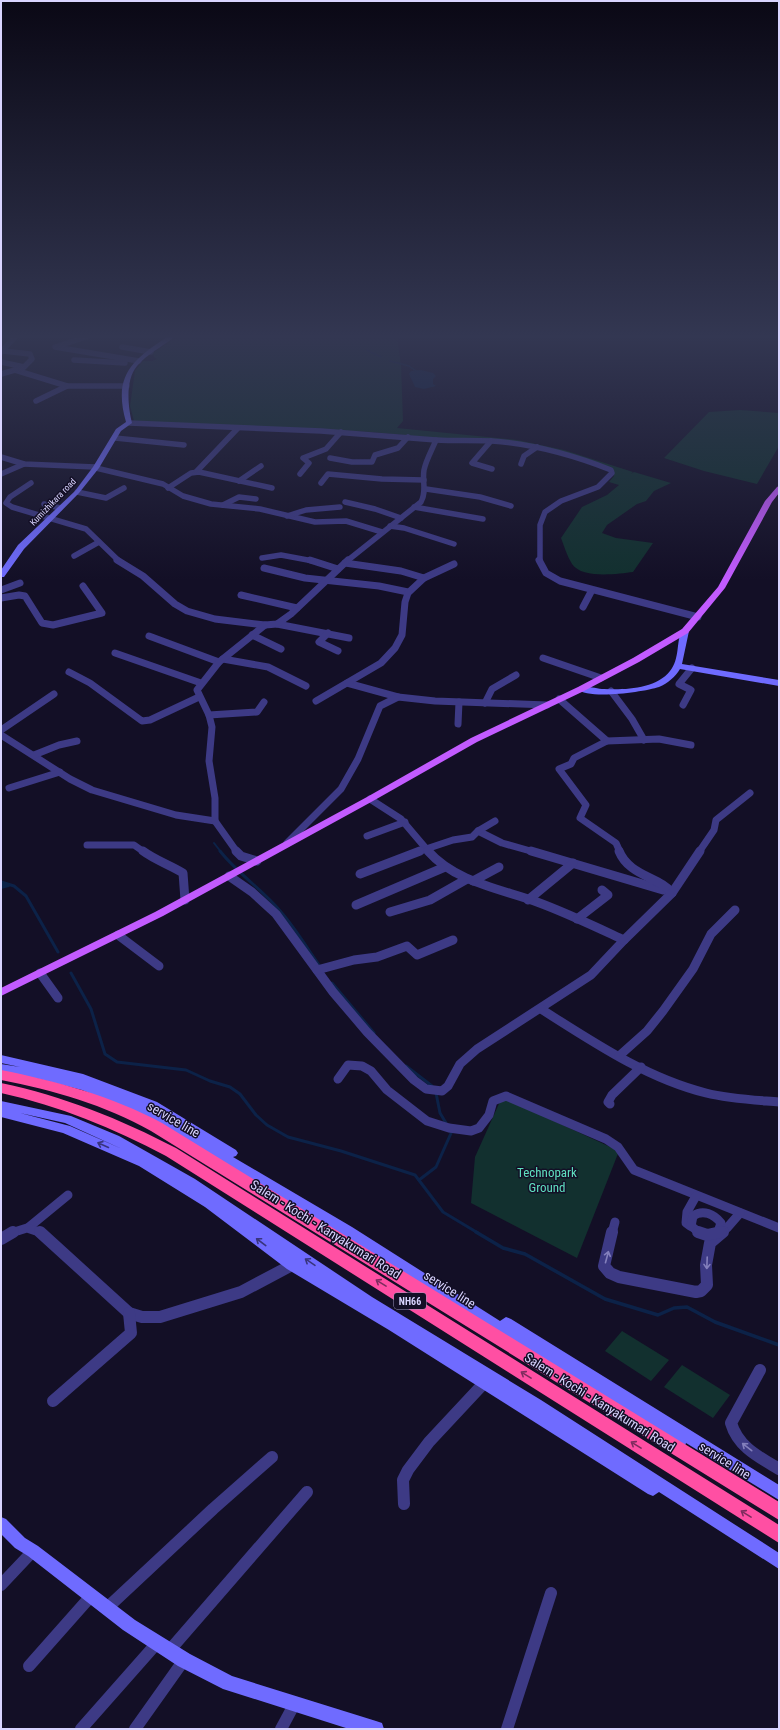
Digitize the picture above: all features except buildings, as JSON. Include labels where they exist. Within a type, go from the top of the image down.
[{"type":"highway","name":"Salem - Kochi - Kanyakumari Road","points":[[1,1075],[35,1082],[83,1096],[131,1114],[182,1142],[779,1512]]},
{"type":"highway","name":"Salem - Kochi - Kanyakumari Road","points":[[1,1088],[28,1093],[79,1108],[120,1125],[171,1152],[779,1535]]},
{"type":"main road","points":[[127,418],[129,423]]},
{"type":"main road","name":"Kumizhikara road","points":[[1,575],[4,564],[77,492],[115,438],[118,430],[129,423]]},
{"type":"main road","points":[[1,992],[118,935],[185,900],[370,799],[474,740],[581,689],[685,630],[698,617],[721,588],[769,502],[779,488]]},
{"type":"main road","points":[[581,689],[595,692],[658,686],[668,680],[678,666],[685,630]]},
{"type":"main road","points":[[678,666],[779,682]]},
{"type":"main road","name":"service line","points":[[1,1059],[79,1077],[153,1105],[779,1493]]},
{"type":"main road","points":[[1,1068],[39,1075],[85,1087],[149,1113],[347,1231],[779,1502]]},
{"type":"main road","points":[[1,1105],[67,1119],[115,1139],[191,1182],[367,1301],[536,1404],[779,1562]]},
{"type":"main road","points":[[1,1113],[66,1129],[142,1163],[209,1204],[292,1265],[485,1382],[779,1570]]},
{"type":"main road","points":[[1,1524],[20,1543],[33,1551],[107,1608],[184,1660],[230,1682],[376,1729]]},
{"type":"street","points":[[129,423],[341,432],[436,440],[491,441],[537,447],[578,458],[611,470],[612,473],[605,483],[595,490],[577,495],[545,512],[541,520],[539,540],[539,563],[544,571],[554,579],[661,609],[698,617]]},
{"type":"street","points":[[168,488],[196,472],[238,428]]},
{"type":"street","points":[[300,474],[309,463],[303,458],[326,449],[341,432]]},
{"type":"street","points":[[330,458],[352,462],[372,462],[374,455],[398,448],[408,437]]},
{"type":"street","points":[[115,438],[184,445]]},
{"type":"street","points":[[277,624],[318,589],[325,580],[424,498],[426,489],[424,480],[429,455],[436,440]]},
{"type":"street","points":[[491,441],[472,463],[492,469]]},
{"type":"street","points":[[521,464],[524,456],[537,447]]},
{"type":"street","points":[[1,457],[24,464],[95,468],[150,480],[183,496],[223,505],[248,508],[315,522],[335,520],[346,521],[382,532]]},
{"type":"street","points":[[1,474],[24,464]]},
{"type":"street","points":[[239,481],[261,466]]},
{"type":"street","points":[[196,472],[272,488]]},
{"type":"street","points":[[321,483],[328,474],[382,479],[424,480]]},
{"type":"street","points":[[31,483],[10,497],[6,503],[12,507],[51,517],[86,529],[114,558],[143,576],[175,604],[187,611],[215,619],[265,625],[277,624],[349,638]]},
{"type":"street","points":[[77,492],[106,498],[124,488]]},
{"type":"street","points":[[426,489],[480,497],[511,506]]},
{"type":"street","points":[[223,505],[239,497],[256,499]]},
{"type":"street","points":[[345,502],[375,509],[401,518]]},
{"type":"street","points":[[44,504],[60,508]]},
{"type":"street","points":[[287,516],[294,512],[317,507],[340,507]]},
{"type":"street","points":[[414,507],[483,519]]},
{"type":"street","points":[[390,526],[404,528],[454,544]]},
{"type":"street","points":[[74,556],[99,542]]},
{"type":"street","points":[[262,558],[280,554],[291,555],[338,569]]},
{"type":"street","points":[[345,563],[401,571],[424,578]]},
{"type":"street","points":[[316,701],[381,663],[397,644],[404,630],[403,612],[408,592],[424,578],[454,564]]},
{"type":"street","points":[[264,568],[305,578],[379,586],[408,592]]},
{"type":"street","points":[[1,590],[20,583]]},
{"type":"street","points":[[1,598],[19,595],[24,596],[42,623],[52,625],[102,613],[83,586]]},
{"type":"street","points":[[583,607],[592,590]]},
{"type":"street","points":[[241,595],[297,608]]},
{"type":"street","points":[[257,861],[240,856],[234,850],[215,821],[215,798],[209,761],[212,728],[209,715],[199,697],[197,690],[200,683],[221,661],[265,625]]},
{"type":"street","points":[[328,633],[319,642],[338,650]]},
{"type":"street","points":[[252,635],[281,649]]},
{"type":"street","points":[[149,636],[221,661],[268,667],[299,684],[306,686]]},
{"type":"street","points":[[115,653],[200,683]]},
{"type":"street","points":[[542,658],[601,678]]},
{"type":"street","points":[[683,706],[691,690],[679,684],[692,668]]},
{"type":"street","points":[[69,672],[90,683],[128,713],[142,721],[150,720],[199,697]]},
{"type":"street","points":[[485,703],[492,689],[516,675]]},
{"type":"street","points":[[347,683],[398,697],[459,702],[547,706]]},
{"type":"street","points":[[611,691],[632,719],[644,740]]},
{"type":"street","points":[[1,730],[21,718],[54,694]]},
{"type":"street","points":[[287,844],[340,789],[358,759],[380,706],[387,701],[398,697]]},
{"type":"street","points":[[559,699],[606,741]]},
{"type":"street","points":[[209,715],[257,712],[264,702]]},
{"type":"street","points":[[458,724],[459,702]]},
{"type":"street","points":[[1,736],[92,790],[176,815],[215,821]]},
{"type":"street","points":[[672,893],[670,889],[646,877],[624,860],[616,843],[580,818],[586,805],[559,769],[571,764],[574,758],[604,744],[606,741],[659,739],[691,745]]},
{"type":"street","points":[[34,755],[59,745],[77,741]]},
{"type":"street","points":[[9,788],[60,772]]},
{"type":"street","points":[[235,873],[252,892],[276,914],[349,1012],[400,1066],[426,1089],[442,1091],[448,1086],[460,1064],[477,1049],[541,1009],[591,975],[672,893],[714,830],[716,820],[750,793]]},
{"type":"street","points":[[370,799],[404,822],[428,849],[432,856],[445,866],[470,880],[577,919],[624,940]]},
{"type":"street","points":[[360,874],[373,870],[380,865],[453,840],[472,837],[478,831],[495,820]]},
{"type":"street","points":[[367,836],[404,822]]},
{"type":"street","points":[[478,831],[502,843],[672,893]]},
{"type":"street","points":[[87,845],[134,846],[152,858],[175,867],[183,873],[185,900]]},
{"type":"street","points":[[528,900],[573,863]]},
{"type":"street","points":[[356,905],[445,866]]},
{"type":"street","points":[[390,912],[414,907],[434,899],[499,867]]},
{"type":"street","points":[[577,919],[608,895],[602,890]]},
{"type":"street","points":[[619,1056],[647,1031],[663,1012],[693,969],[711,934],[735,910]]},
{"type":"street","points":[[118,935],[159,966]]},
{"type":"street","points":[[317,970],[354,960],[377,958],[407,946],[417,955],[453,940]]},
{"type":"street","points":[[40,973],[58,998]]},
{"type":"street","points":[[541,1009],[619,1056],[666,1079],[707,1094],[779,1102]]},
{"type":"street","points":[[338,1079],[343,1070],[351,1064],[362,1066],[370,1071],[382,1085],[418,1115],[437,1126],[465,1130],[479,1128],[489,1115],[494,1099],[506,1096],[606,1140],[618,1147],[634,1170],[779,1228]]},
{"type":"street","points":[[610,1104],[608,1102],[612,1095],[641,1067]]},
{"type":"street","points":[[1,1239],[29,1227],[68,1195]]},
{"type":"street","points":[[696,1196],[687,1207],[685,1216],[686,1223],[702,1234],[712,1235],[721,1232]]},
{"type":"street","points":[[691,1226],[690,1222],[693,1215],[706,1212],[719,1219],[721,1232]]},
{"type":"street","points":[[615,1222],[604,1266],[607,1272],[614,1276],[696,1292],[701,1291],[707,1285],[706,1265],[710,1243],[740,1213]]},
{"type":"street","points":[[29,1227],[45,1235],[129,1313],[142,1318],[160,1317],[241,1292],[292,1265]]},
{"type":"street","points":[[53,1401],[131,1333],[129,1313]]},
{"type":"street","points":[[760,1370],[731,1423],[733,1434],[743,1445],[779,1469]]},
{"type":"street","points":[[404,1504],[403,1480],[408,1470],[429,1442],[485,1382]]},
{"type":"street","points":[[107,1608],[213,1509],[272,1457]]},
{"type":"street","points":[[81,1729],[163,1647],[307,1492]]},
{"type":"street","points":[[1,1586],[33,1551]]},
{"type":"street","points":[[507,1729],[551,1593]]},
{"type":"street","points":[[30,1666],[91,1596]]},
{"type":"street","points":[[135,1729],[184,1660]]},
{"type":"street","points":[[281,1729],[295,1703]]},
{"type":"green space","points":[[133,418],[403,418],[403,421],[397,428],[517,440],[564,450],[633,472],[631,474],[634,472],[671,483],[654,491],[646,501],[637,504],[607,525],[602,533],[616,538],[653,543],[633,572],[618,574],[591,574],[577,569],[572,564],[561,538],[582,507],[607,495],[619,485],[609,482],[614,476],[613,470],[550,448],[371,432],[134,421]]},
{"type":"green space","points":[[703,418],[779,418],[779,446],[757,484],[704,471],[664,458]]},
{"type":"green space","name":"Technopark Ground","points":[[502,1097],[619,1151],[577,1258],[471,1203],[475,1157]]},
{"type":"green space","points":[[622,1331],[669,1360],[651,1381],[605,1351]]},
{"type":"green space","points":[[682,1365],[730,1395],[713,1418],[664,1387]]},
{"type":"waterway","points":[[214,843],[221,852]]},
{"type":"waterway","points":[[220,851],[281,912],[319,965]]},
{"type":"waterway","points":[[1,882],[14,886],[26,896],[58,952]]},
{"type":"waterway","points":[[1,886],[6,885]]},
{"type":"waterway","points":[[71,973],[91,1009],[105,1054],[117,1062],[186,1070],[210,1081],[230,1087],[240,1094],[256,1115],[267,1125],[288,1137],[341,1151],[415,1175],[443,1212],[478,1233]]},
{"type":"waterway","points":[[332,983],[374,1033]]},
{"type":"waterway","points":[[406,1066],[432,1086]]},
{"type":"waterway","points":[[436,1093],[440,1113],[446,1123]]},
{"type":"waterway","points":[[419,1180],[436,1167],[452,1131]]},
{"type":"waterway","points":[[476,1232],[503,1248],[525,1254],[605,1299],[658,1315],[674,1308],[687,1307],[715,1322],[779,1345]]}]
